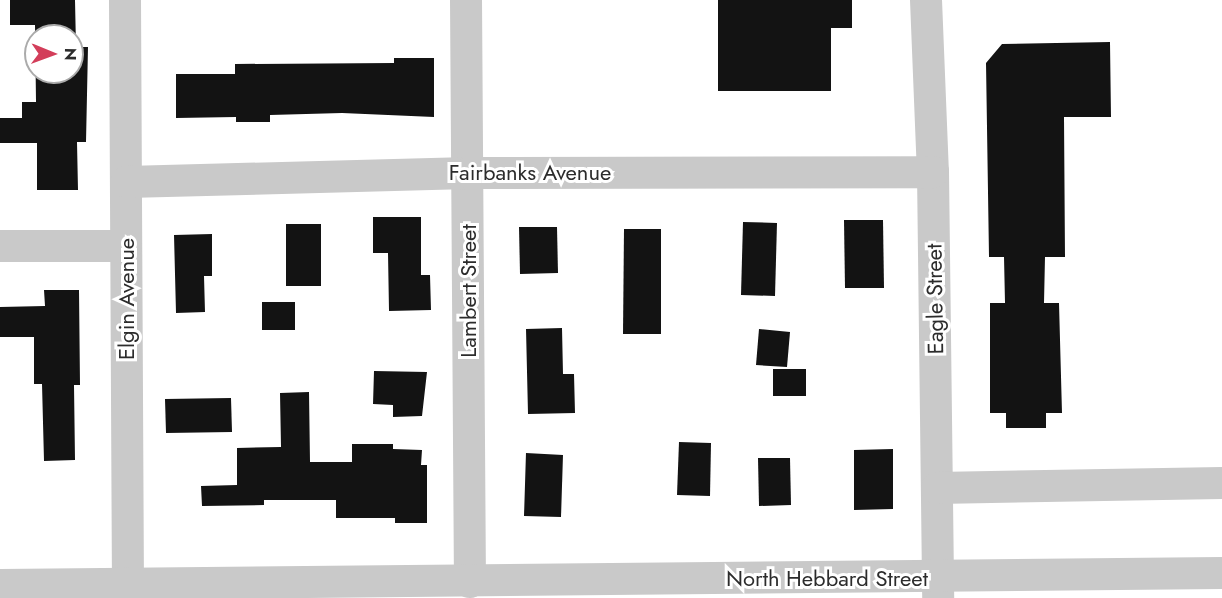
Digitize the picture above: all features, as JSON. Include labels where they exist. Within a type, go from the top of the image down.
[{"type":"street","name":"Elgin Avenue","points":[[125,0],[128,591]]},
{"type":"street","name":"Lambert Street","points":[[466,0],[469,173],[470,582]]},
{"type":"street","name":"Eagle Street","points":[[926,0],[933,172],[938,588]]},
{"type":"street","name":"Fairbanks Avenue","points":[[127,182],[469,173],[933,172]]},
{"type":"street","points":[[0,246],[126,246]]},
{"type":"street","points":[[937,488],[1222,483]]},
{"type":"street","name":"North Hebbard Street","points":[[0,585],[128,591],[470,582],[938,588],[1222,573]]},
{"type":"building","points":[[10,0],[75,0],[76,24],[10,25]]},
{"type":"building","points":[[718,0],[852,0],[852,28],[831,28],[831,91],[718,91]]},
{"type":"building","points":[[1110,42],[1111,117],[1064,117],[1065,257],[1045,257],[1044,303],[1059,303],[1062,413],[1046,413],[1046,428],[1006,428],[1006,413],[990,413],[990,303],[1005,303],[1004,257],[989,257],[986,63],[1002,44]]},
{"type":"building","points":[[84,47],[88,47],[86,142],[77,142],[78,190],[37,190],[37,143],[0,143],[0,118],[22,118],[22,102],[36,102],[36,84],[84,84]]},
{"type":"building","points":[[394,58],[434,58],[434,117],[342,113],[270,115],[270,122],[236,122],[236,117],[176,118],[176,74],[235,74],[235,64],[394,63]]},
{"type":"building","points":[[373,217],[421,217],[421,275],[430,275],[431,310],[389,311],[388,253],[373,253]]},
{"type":"building","points":[[844,220],[883,220],[884,288],[845,288]]},
{"type":"building","points":[[743,222],[777,223],[775,296],[741,295]]},
{"type":"building","points":[[286,224],[321,224],[321,286],[286,286]]},
{"type":"building","points":[[519,227],[557,227],[558,273],[520,274]]},
{"type":"building","points":[[624,229],[661,229],[661,334],[623,334]]},
{"type":"building","points":[[212,234],[212,276],[204,276],[205,312],[176,313],[174,235]]},
{"type":"building","points":[[44,290],[79,290],[80,385],[74,385],[75,460],[44,461],[42,384],[34,384],[34,337],[0,337],[0,307],[45,306]]},
{"type":"building","points":[[262,302],[295,302],[295,330],[262,330]]},
{"type":"building","points":[[562,328],[563,374],[574,374],[575,413],[528,414],[526,329]]},
{"type":"building","points":[[759,329],[790,332],[787,367],[756,365]]},
{"type":"building","points":[[773,369],[806,369],[806,396],[773,396]]},
{"type":"building","points":[[374,371],[427,372],[422,416],[393,417],[393,405],[373,404]]},
{"type":"building","points":[[309,392],[310,462],[352,462],[352,444],[393,444],[393,449],[422,450],[421,465],[427,465],[427,523],[395,523],[395,518],[336,518],[336,500],[264,500],[264,505],[202,506],[201,486],[237,485],[237,448],[281,447],[280,393]]},
{"type":"building","points":[[231,398],[232,432],[166,433],[165,399]]},
{"type":"building","points":[[679,442],[711,443],[710,496],[677,495]]},
{"type":"building","points":[[893,449],[893,509],[854,510],[854,450]]},
{"type":"building","points":[[526,453],[563,455],[561,517],[524,516]]},
{"type":"building","points":[[758,458],[790,458],[791,505],[759,506]]}]
